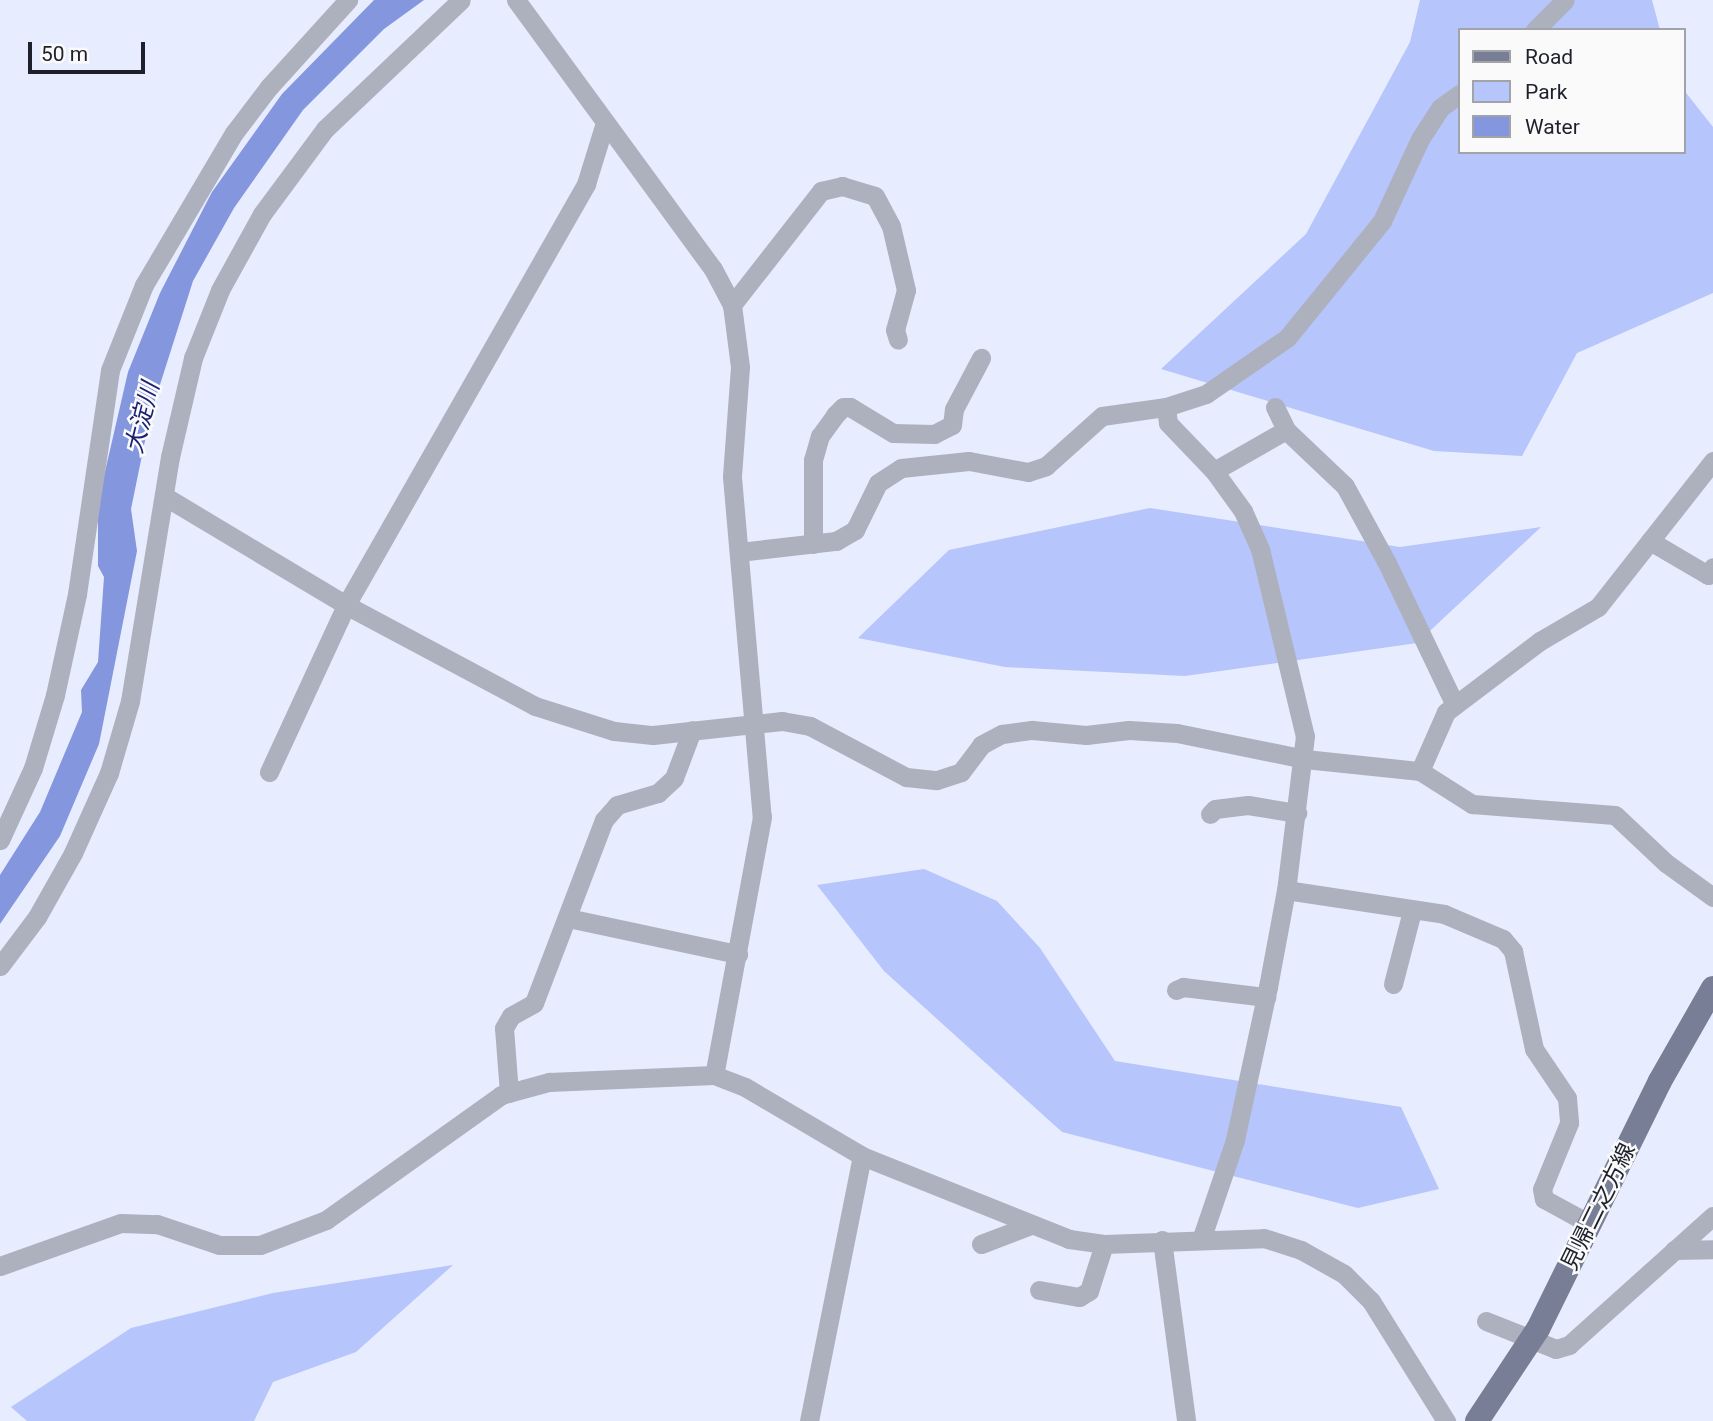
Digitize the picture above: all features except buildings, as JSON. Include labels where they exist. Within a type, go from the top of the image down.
[{"type":"main road","name":"見帰二之方線","points":[[1477,1421],[1531,1341],[1660,1081],[1713,988]]},
{"type":"street","points":[[0,840],[33,768],[55,695],[77,594],[110,370],[144,285],[234,134],[269,87],[348,0]]},
{"type":"street","points":[[0,966],[43,906],[109,773],[130,701],[164,496],[193,358],[220,290],[262,214],[324,129],[461,0]]},
{"type":"street","points":[[516,0],[604,125],[713,270],[732,305],[740,367],[732,477],[762,817],[714,1074]]},
{"type":"street","points":[[1537,28],[1565,0]]},
{"type":"street","points":[[739,552],[836,541],[855,530],[878,483],[901,468],[969,461],[1028,472],[1046,466],[1102,415],[1166,407],[1206,394],[1287,338],[1382,221],[1420,139],[1440,108],[1458,95]]},
{"type":"street","points":[[269,772],[346,605],[546,260],[586,184],[604,125]]},
{"type":"street","points":[[732,305],[821,191],[842,186],[875,196],[891,226],[906,290],[895,330],[898,340]]},
{"type":"street","points":[[813,544],[813,460],[820,436],[835,415],[843,407],[850,407],[893,433],[934,434],[952,425],[954,409],[981,358]]},
{"type":"street","points":[[1166,407],[1168,423],[1214,471],[1243,511],[1260,548],[1305,736],[1305,759],[1286,890],[1267,992],[1235,1140],[1202,1237]]},
{"type":"street","points":[[1275,407],[1286,430],[1345,486],[1364,529],[1387,563],[1455,705]]},
{"type":"street","points":[[1214,471],[1286,430]]},
{"type":"street","points":[[1420,771],[1446,712],[1540,641],[1598,607],[1713,461]]},
{"type":"street","points":[[164,496],[346,605],[535,706],[629,734],[782,721],[810,726],[906,777],[937,780],[961,772],[981,745],[1002,734],[1032,730],[1086,735],[1129,730],[1177,733],[1305,759],[1420,771],[1472,804],[1615,815],[1666,863],[1713,897]]},
{"type":"street","points":[[1650,541],[1707,575],[1713,567]]},
{"type":"street","points":[[509,1093],[505,1028],[511,1016],[534,1003],[604,820],[617,805],[658,793],[674,778],[692,730]]},
{"type":"street","points":[[1210,814],[1215,809],[1248,805],[1297,813]]},
{"type":"street","points":[[1286,890],[1444,914],[1503,939],[1513,951],[1534,1049],[1567,1098],[1569,1123],[1542,1189],[1544,1199],[1590,1224]]},
{"type":"street","points":[[1393,984],[1412,911]]},
{"type":"street","points":[[568,918],[738,954]]},
{"type":"street","points":[[1222,977],[1267,992]]},
{"type":"street","points":[[1176,990],[1183,987],[1267,992]]},
{"type":"street","points":[[0,1266],[121,1223],[157,1224],[219,1245],[260,1245],[326,1220],[509,1093],[549,1082],[714,1074],[745,1087],[862,1156],[1069,1240],[1104,1244],[1202,1237],[1264,1238],[1301,1250],[1344,1274],[1371,1301],[1446,1421]]},
{"type":"street","points":[[809,1421],[862,1156]]},
{"type":"street","points":[[1486,1321],[1556,1349],[1569,1345],[1713,1216]]},
{"type":"street","points":[[981,1244],[1031,1224]]},
{"type":"street","points":[[1162,1240],[1186,1421]]},
{"type":"street","points":[[1039,1290],[1079,1297],[1089,1291],[1104,1244]]},
{"type":"street","points":[[1674,1250],[1713,1249]]},
{"type":"green space","points":[[1420,0],[1652,0],[1659,28],[1458,28],[1458,154],[1685,154],[1685,92],[1713,127],[1713,293],[1577,353],[1522,456],[1434,451],[1161,369],[1306,234],[1410,42]]},
{"type":"green space","points":[[1150,508],[1400,547],[1541,527],[1417,643],[1185,676],[1005,667],[858,638],[949,550]]},
{"type":"green space","points":[[924,869],[997,901],[1040,948],[1115,1061],[1401,1107],[1439,1189],[1358,1208],[1062,1132],[884,971],[817,885]]},
{"type":"green space","points":[[453,1265],[356,1352],[273,1382],[254,1421],[27,1421],[11,1407],[131,1328],[273,1293]]},
{"type":"water","name":"大淀川","points":[[374,0],[424,0],[384,29],[303,110],[234,208],[193,281],[150,416],[131,509],[137,551],[99,744],[60,836],[0,924],[0,875],[40,812],[82,712],[81,690],[98,662],[104,577],[98,566],[98,502],[128,372],[160,293],[212,192],[282,94]]}]
